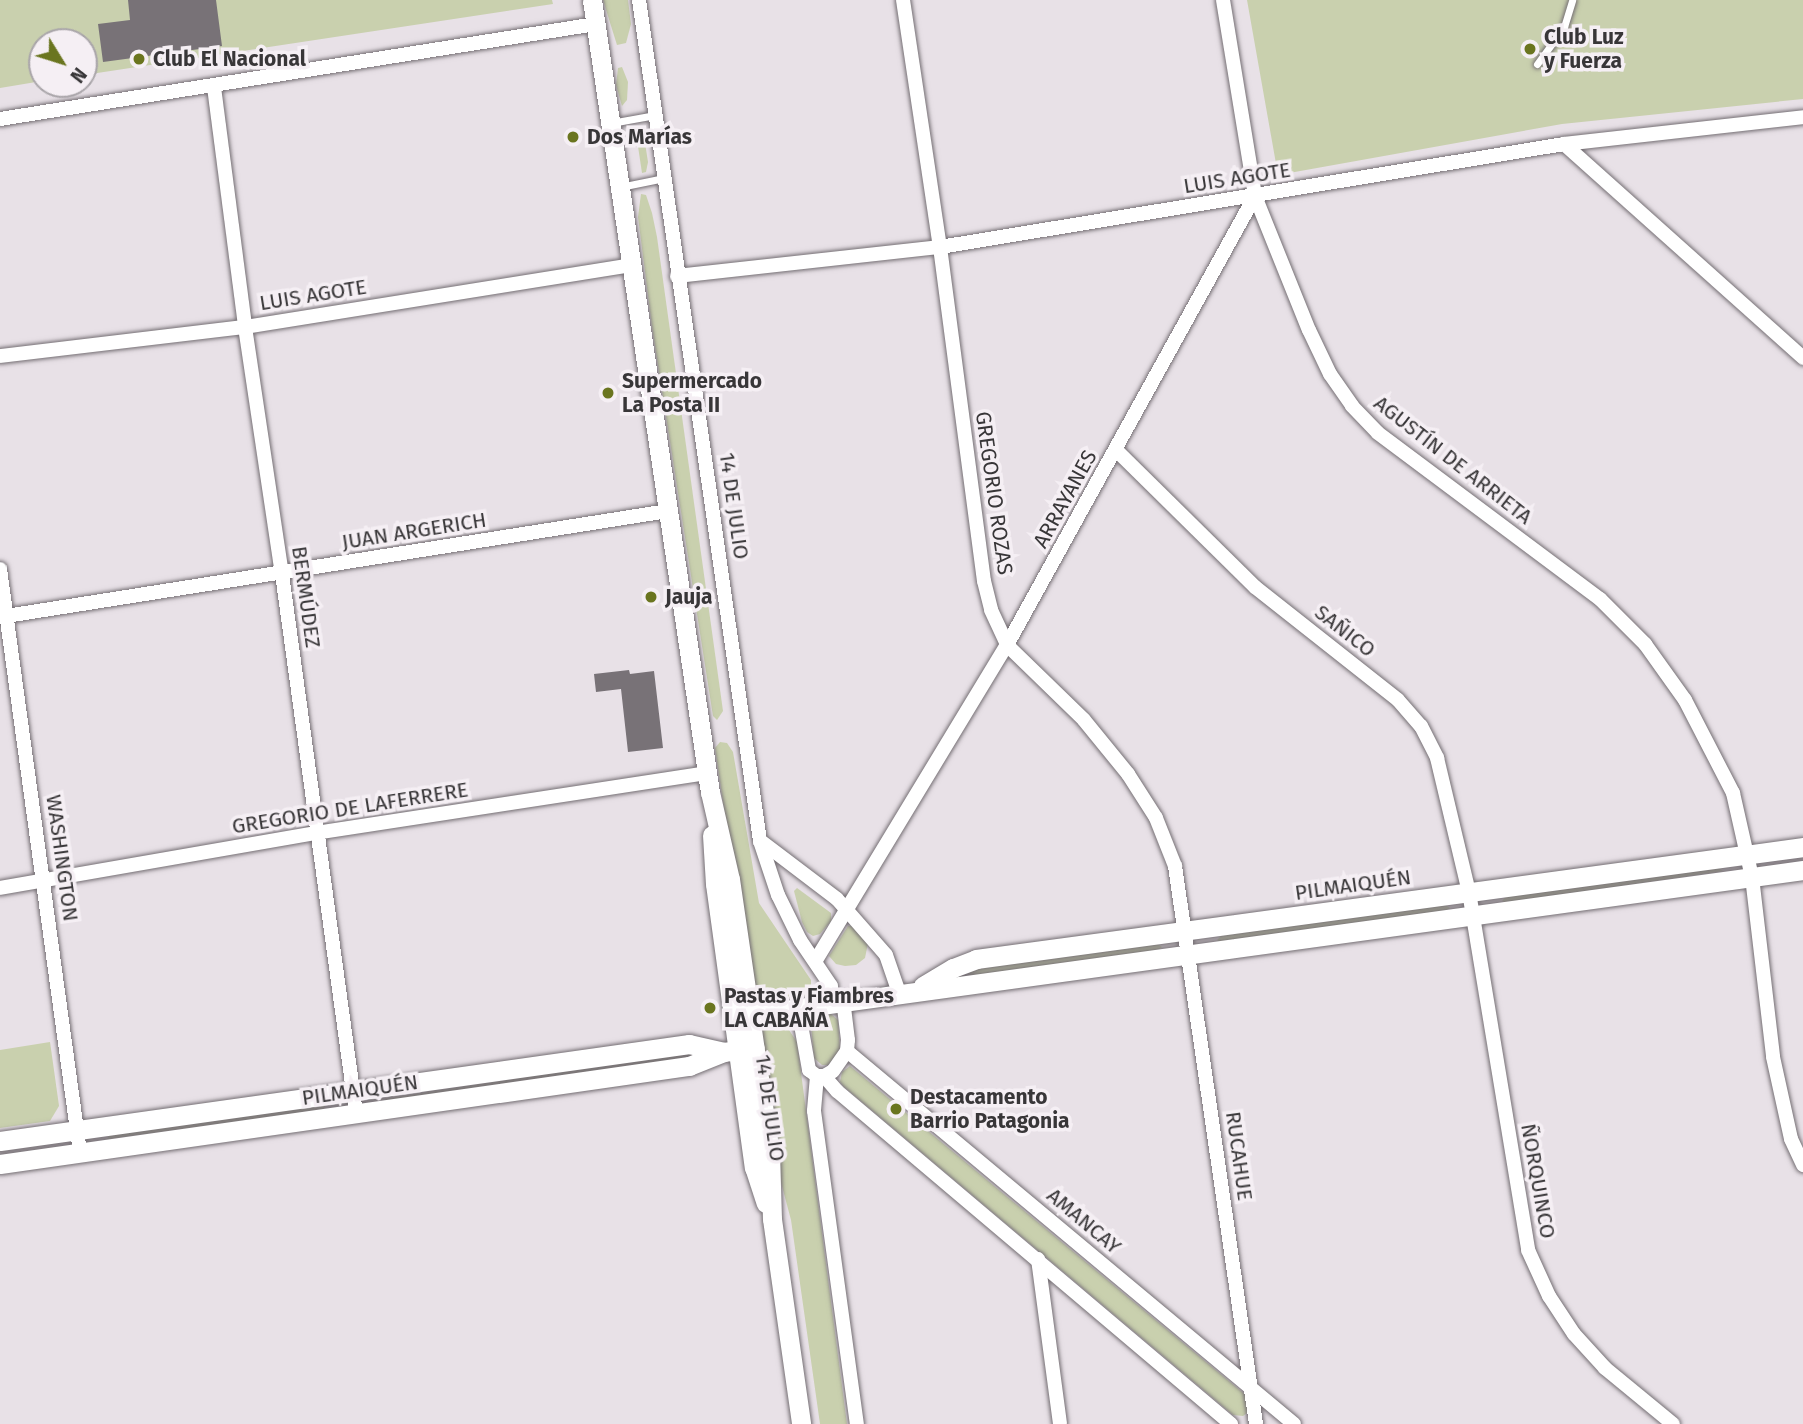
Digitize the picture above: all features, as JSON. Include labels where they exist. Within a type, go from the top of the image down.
[{"type":"main road","name":"14 DE JULIO","points":[[592,0],[709,783],[713,869],[742,1016],[739,1050],[754,1167],[772,1219],[801,1424]]},
{"type":"main road","name":"PILMAIQUÉN","points":[[908,991],[976,959],[1803,847]]},
{"type":"main road","name":"PILMAIQUÉN","points":[[742,1016],[908,991],[1803,870]]},
{"type":"main road","name":"PILMAIQUÉN","points":[[0,1141],[689,1044],[739,1050]]},
{"type":"main road","name":"PILMAIQUÉN","points":[[0,1164],[689,1066],[739,1050]]},
{"type":"street","name":"14 DE JULIO","points":[[639,0],[760,841],[778,895],[800,940],[831,986],[848,1040],[847,1051]]},
{"type":"street","name":"GREGORIO ROZAS","points":[[903,0],[940,247],[984,581],[992,610],[1007,645],[1084,720],[1128,774],[1156,818],[1175,866],[1187,931]]},
{"type":"street","name":"AGUSTÍN DE ARRIETA","points":[[1223,0],[1255,196],[1308,330],[1330,374],[1352,405],[1378,433],[1600,599],[1645,644],[1685,700],[1733,793],[1752,877],[1773,1057],[1791,1139],[1803,1165]]},
{"type":"street","points":[[0,119],[215,87],[596,24]]},
{"type":"street","name":"BERMÚDEZ","points":[[215,87],[245,327],[282,573],[315,833],[356,1114]]},
{"type":"street","name":"LUIS AGOTE","points":[[677,276],[940,247],[1564,144],[1803,117]]},
{"type":"street","points":[[1564,144],[1803,358]]},
{"type":"street","name":"ARRAYANES","points":[[816,960],[1007,645],[1255,196]]},
{"type":"street","name":"LUIS AGOTE","points":[[0,356],[245,327],[632,265]]},
{"type":"street","name":"SAÑICO","points":[[1116,450],[1255,587],[1398,700],[1421,726],[1437,758],[1469,892]]},
{"type":"street","name":"JUAN ARGERICH","points":[[3,617],[668,511]]},
{"type":"street","name":"WASHINGTON","points":[[0,569],[3,617],[45,882],[80,1152]]},
{"type":"street","name":"GREGORIO DE LAFERRERE","points":[[0,888],[315,833],[709,783]]},
{"type":"street","points":[[760,841],[837,899],[886,955],[908,991]]},
{"type":"street","name":"ÑORQUINCO","points":[[1469,892],[1528,1250],[1549,1296],[1574,1334],[1605,1368],[1673,1424]]},
{"type":"street","name":"RUCAHUE","points":[[1187,931],[1256,1424]]},
{"type":"street","points":[[798,1008],[809,1070],[820,1076],[1231,1424]]},
{"type":"street","points":[[820,1076],[832,1071],[847,1051]]},
{"type":"street","name":"AMANCAY","points":[[847,1051],[1294,1424]]},
{"type":"street","name":"14 DE JULIO","points":[[820,1076],[814,1111],[857,1424]]},
{"type":"street","points":[[1038,1259],[1060,1424]]},
{"type":"lane","points":[[1537,64],[1564,27],[1572,0]]},
{"type":"lane","points":[[610,124],[655,115]]},
{"type":"lane","points":[[620,187],[664,178]]},
{"type":"green space","name":"Club El Nacional","points":[[0,0],[552,0],[553,4],[98,73],[98,28],[28,28],[28,83],[0,88]]},
{"type":"green space","points":[[603,0],[628,0],[631,24],[626,43],[617,45]]},
{"type":"green space","name":"Club Luz y Fuerza","points":[[1247,0],[1803,0],[1803,99],[1562,124],[1278,175]]},
{"type":"green space","points":[[622,67],[628,82],[627,100],[622,106],[616,85],[618,68]]},
{"type":"green space","points":[[636,133],[645,143],[648,162],[646,172],[642,173]]},
{"type":"green space","points":[[641,194],[646,195],[657,237],[723,711],[717,720],[713,716],[652,327],[638,217]]},
{"type":"green space","points":[[720,742],[727,743],[733,752],[759,903],[811,980],[811,989],[806,996],[767,1001],[753,994],[715,748]]},
{"type":"green space","points":[[1717,867],[1723,871],[1506,903],[1502,901],[1507,895]]},
{"type":"green space","points":[[797,888],[831,913],[831,921],[820,934],[813,936],[807,932],[802,922],[794,891]]},
{"type":"green space","points":[[1444,904],[1450,908],[1444,913],[1221,943],[1217,940],[1222,935]]},
{"type":"green space","points":[[848,926],[855,926],[868,943],[865,958],[856,965],[845,966],[836,964],[829,956]]},
{"type":"green space","points":[[1156,943],[1162,947],[1156,952],[972,976],[968,974],[972,967]]},
{"type":"green space","points":[[820,1013],[830,1013],[838,1020],[840,1050],[828,1065],[822,1065],[814,1058],[811,1026]]},
{"type":"green space","points":[[767,1021],[785,1024],[797,1042],[847,1424],[820,1424],[791,1220],[774,1156],[760,1025]]},
{"type":"green space","points":[[50,1042],[59,1106],[50,1121],[0,1128],[0,1050]]},
{"type":"green space","points":[[694,1051],[696,1058],[387,1101],[384,1099]]},
{"type":"green space","points":[[850,1066],[1247,1396],[1247,1413],[1243,1416],[1233,1415],[843,1086],[840,1082],[842,1072]]},
{"type":"green space","points":[[326,1105],[323,1110],[107,1139],[111,1133]]},
{"type":"building","points":[[128,0],[216,0],[222,46],[103,62],[98,24],[130,20]]},
{"type":"building","points":[[629,670],[630,674],[654,671],[663,748],[628,752],[621,689],[596,692],[594,674]]},
{"type":"place","name":"Club Luz y Fuerza","points":[[1530,49]]},
{"type":"place","name":"Club El Nacional","points":[[139,59]]},
{"type":"place","name":"Dos Marías","points":[[573,137]]},
{"type":"place","name":"Supermercado La Posta II","points":[[608,393]]},
{"type":"place","name":"Jauja","points":[[651,597]]},
{"type":"place","name":"Pastas y Fiambres LA CABAÑA","points":[[710,1008]]},
{"type":"place","name":"Destacamento Barrio Patagonia","points":[[896,1109]]}]
